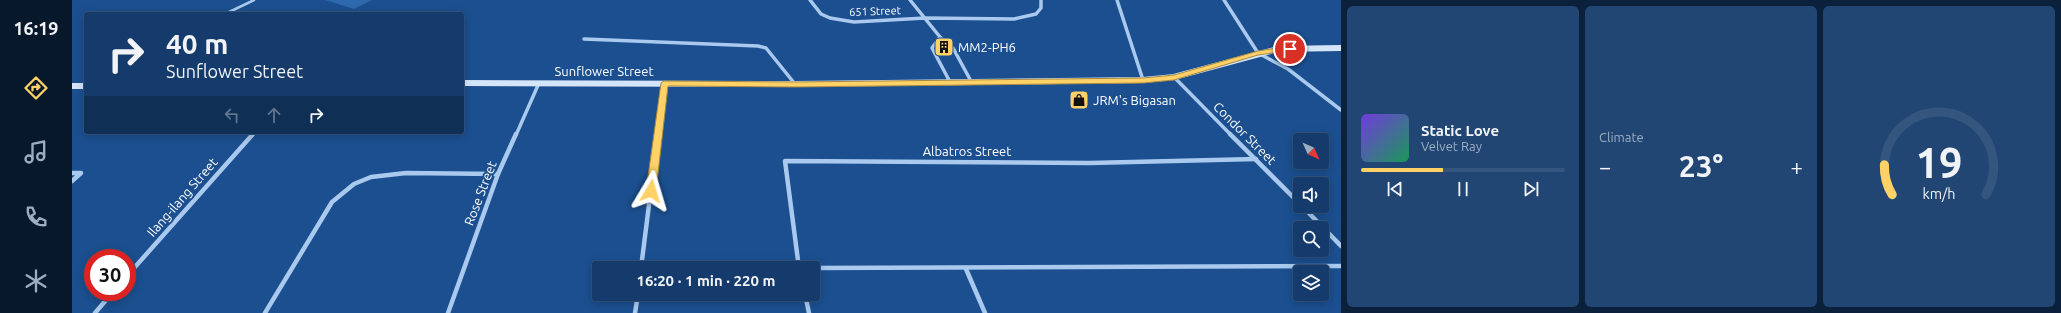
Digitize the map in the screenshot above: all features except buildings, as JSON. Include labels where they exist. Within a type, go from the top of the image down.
[{"type":"main road","name":"Sunflower Street","points":[[464,82],[950,84],[1143,80],[1174,77],[1258,53],[1278,49],[1341,48]]},
{"type":"main road","points":[[72,86],[84,86]]},
{"type":"street","name":"651 Street","points":[[810,0],[821,14],[841,21],[925,18],[1014,19],[1036,14],[1041,8],[1041,0]]},
{"type":"street","points":[[910,0],[940,38],[953,48],[972,83]]},
{"type":"street","points":[[1117,0],[1143,80]]},
{"type":"street","points":[[1224,0],[1258,53],[1288,69],[1341,110]]},
{"type":"street","points":[[940,38],[932,48],[950,84]]},
{"type":"street","points":[[584,39],[758,46],[766,48],[795,84]]},
{"type":"street","name":"Condor Street","points":[[1174,77],[1293,197]]},
{"type":"street","name":"Rose Street","points":[[448,313],[498,174],[539,82]]},
{"type":"street","points":[[642,261],[664,83]]},
{"type":"street","name":"Ilang-ilang Street","points":[[136,266],[252,134]]},
{"type":"street","name":"Albatros Street","points":[[799,261],[785,161],[1097,163],[1256,159]]},
{"type":"street","points":[[72,173],[81,173],[72,181]]},
{"type":"street","points":[[265,313],[332,202],[343,191],[359,181],[376,176],[394,174],[498,174]]},
{"type":"street","name":"Condor Street","points":[[1309,213],[1341,246]]},
{"type":"street","points":[[820,268],[966,269],[1341,266]]},
{"type":"street","points":[[966,269],[986,313]]},
{"type":"street","points":[[95,313],[105,301]]},
{"type":"street","points":[[635,313],[637,301]]},
{"type":"street","points":[[806,301],[809,313]]},
{"type":"lane","points":[[229,12],[254,0]]},
{"type":"shaded area","points":[[325,0],[372,0],[354,9]]},
{"type":"place","name":"MM2-PH6","points":[[944,47]]},
{"type":"place","name":"JRM's Bigasan","points":[[1079,100]]},
{"type":"route","points":[[651,191],[664,83],[950,84],[1143,80],[1174,77],[1258,53],[1278,49],[1290,49]]}]
